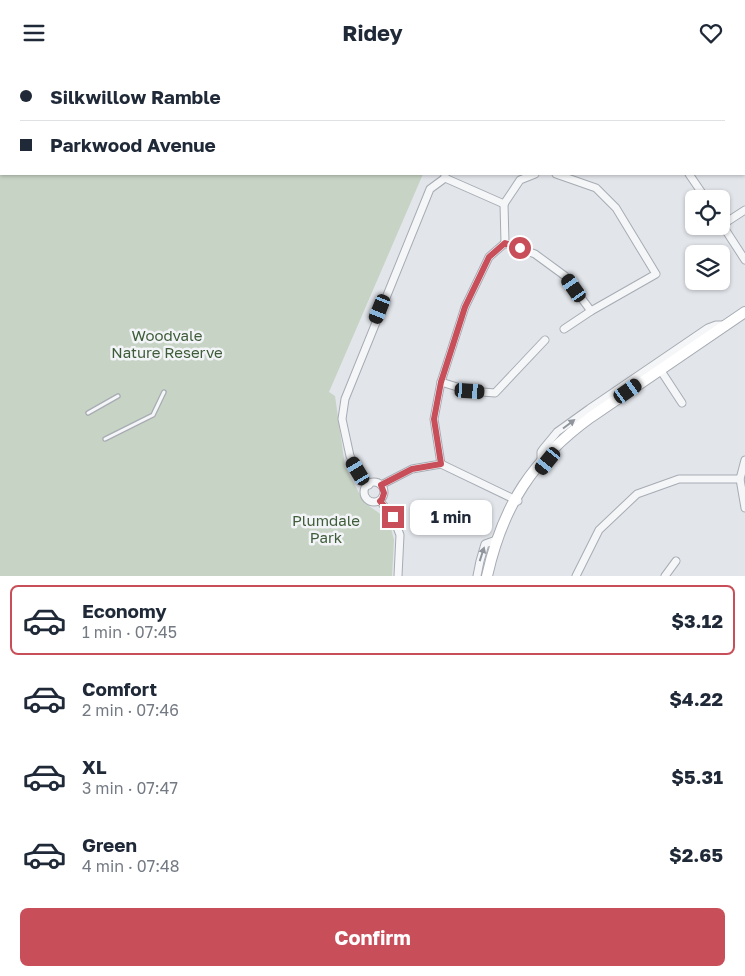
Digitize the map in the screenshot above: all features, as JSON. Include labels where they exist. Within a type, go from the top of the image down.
[{"type":"main road","points":[[486,576],[496,540],[534,469],[541,461],[576,429],[745,312]]},
{"type":"main road","points":[[492,576],[502,540],[517,500],[566,443],[595,420],[745,320]]},
{"type":"street","points":[[505,243],[504,204],[520,181],[533,175]]},
{"type":"street","points":[[559,175],[596,188],[616,208],[656,274],[591,311],[564,329]]},
{"type":"street","points":[[690,175],[700,190]]},
{"type":"street","points":[[369,485],[350,457],[342,419],[345,399],[430,189],[445,176],[504,204]]},
{"type":"street","points":[[730,219],[745,210]]},
{"type":"street","points":[[729,235],[745,260]]},
{"type":"street","points":[[505,243],[535,254],[565,276],[591,311]]},
{"type":"street","points":[[441,464],[434,419],[441,382],[465,307],[489,257],[505,243]]},
{"type":"street","points":[[441,382],[470,391],[495,393],[545,340]]},
{"type":"street","points":[[663,374],[682,403]]},
{"type":"street","points":[[745,460],[740,479],[745,508]]},
{"type":"street","points":[[380,501],[373,502],[365,497],[365,490],[369,485],[375,483],[381,485],[412,469],[441,464],[517,500]]},
{"type":"street","points":[[576,576],[599,530],[637,494],[680,479],[740,479]]},
{"type":"street","points":[[380,501],[384,493],[381,485]]},
{"type":"street","points":[[380,501],[393,517],[400,535],[398,576]]},
{"type":"street","points":[[477,576],[486,544],[496,540]]},
{"type":"street","points":[[665,576],[676,561]]},
{"type":"lane","points":[[105,439],[153,415],[164,392]]},
{"type":"lane","points":[[88,413],[118,396]]},
{"type":"green space","name":"Woodvale Nature Reserve","points":[[0,175],[423,175],[329,392],[335,396],[345,466],[359,493],[369,506],[389,520],[394,540],[392,576],[0,576]]},
{"type":"route","points":[[393,517],[380,501],[384,493],[381,485],[412,469],[441,464],[434,419],[441,382],[465,307],[489,257],[505,243],[520,248]]},
{"type":"park label","name":"Plumdale Park","points":[[326,528]]}]
